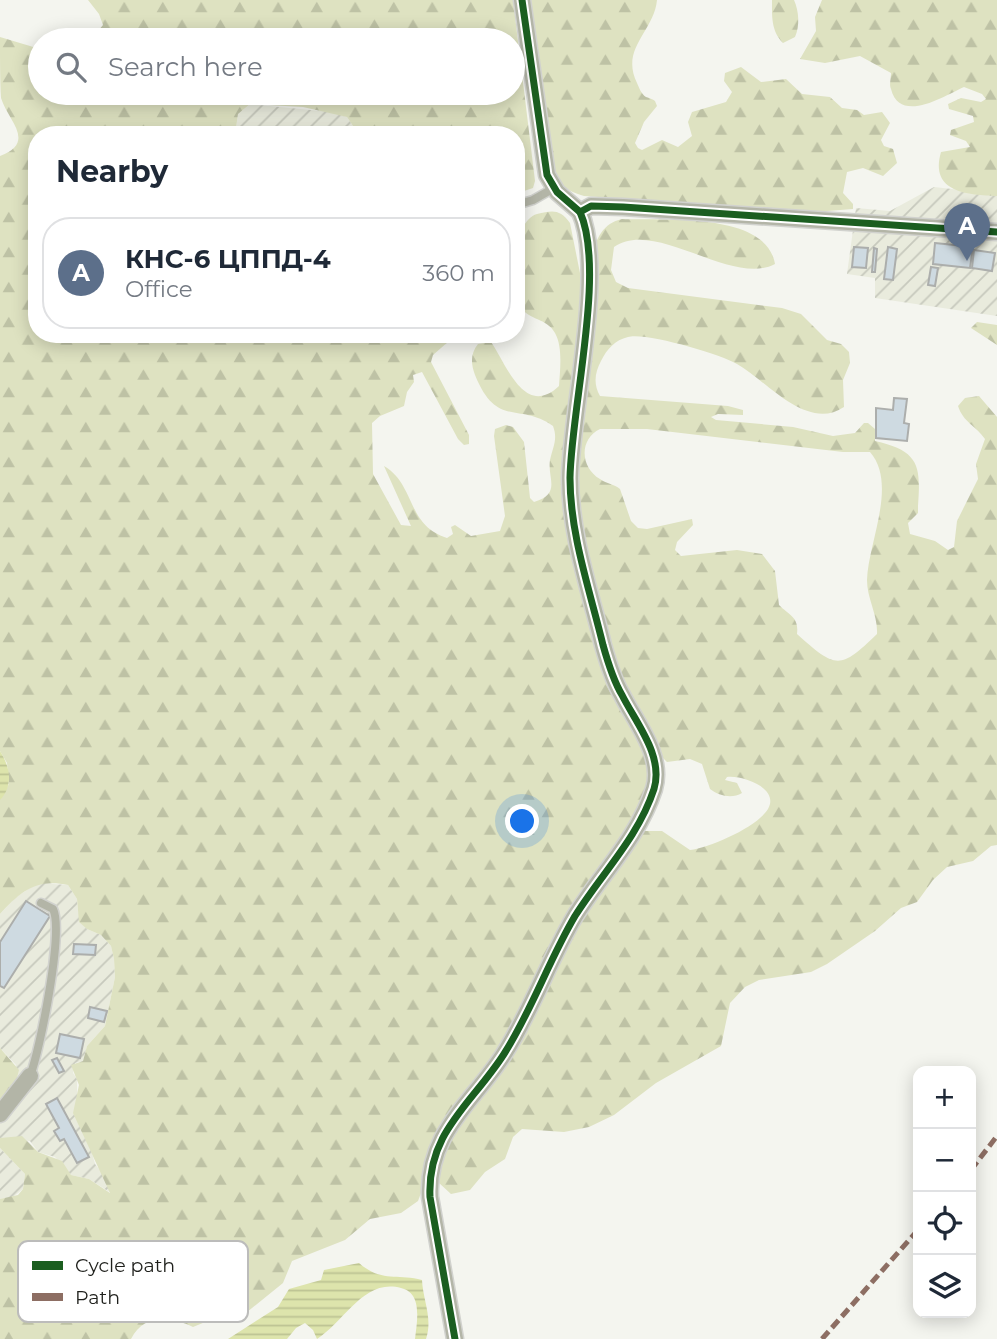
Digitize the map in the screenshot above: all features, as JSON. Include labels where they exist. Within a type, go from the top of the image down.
[{"type":"street","points":[[455,1339],[430,1196],[429,1175],[433,1154],[443,1135],[505,1053],[570,926],[617,860],[646,808],[655,784],[652,754],[613,678],[574,523],[570,474],[589,270],[586,232],[580,212],[554,188],[547,175],[522,0]]},
{"type":"street","points":[[580,212],[591,206],[623,207],[997,232]]},
{"type":"street","points":[[0,1114],[30,1076]]},
{"type":"lane","points":[[525,202],[554,188]]},
{"type":"lane","points":[[30,1076],[39,1044],[53,961],[56,922],[53,909],[41,903]]},
{"type":"shaded area","points":[[249,105],[331,112],[347,117],[353,126],[236,126],[238,114]]},
{"type":"shaded area","points":[[934,187],[997,194],[997,316],[875,298],[875,278],[847,274],[856,208],[890,211]]},
{"type":"shaded area","points":[[0,751],[6,763],[9,782],[0,800]]},
{"type":"shaded area","points":[[38,883],[68,885],[77,899],[78,911],[87,929],[101,935],[111,946],[115,977],[105,1026],[87,1046],[83,1061],[75,1063],[73,1073],[77,1079],[77,1098],[95,1164],[104,1175],[111,1193],[89,1179],[71,1175],[55,1157],[38,1152],[30,1141],[0,1138],[0,1104],[16,1065],[0,1048],[0,914],[16,897]]},
{"type":"shaded area","points":[[0,1148],[25,1174],[23,1189],[13,1197],[0,1199]]},
{"type":"shaded area","points":[[359,1263],[382,1275],[422,1280],[428,1317],[426,1339],[415,1339],[417,1309],[413,1296],[401,1288],[388,1287],[376,1289],[366,1295],[317,1339],[313,1330],[305,1323],[296,1328],[287,1339],[228,1339],[278,1307],[289,1289],[321,1280],[324,1270]]},
{"type":"green space","points":[[88,0],[513,0],[516,28],[100,28],[103,25],[99,14]]},
{"type":"green space","points":[[531,0],[657,0],[655,11],[635,50],[633,60],[633,71],[640,90],[655,101],[657,106],[644,122],[635,143],[642,150],[662,140],[678,147],[692,136],[688,122],[692,112],[726,102],[732,92],[724,81],[725,73],[741,67],[761,82],[786,79],[802,94],[830,97],[842,108],[857,110],[864,115],[882,112],[890,123],[881,140],[884,146],[893,149],[897,163],[883,176],[863,168],[847,172],[843,193],[853,204],[853,209],[815,212],[584,196],[573,192],[561,183],[553,168]]},
{"type":"green space","points":[[772,0],[794,0],[797,9],[797,33],[783,43],[774,28]]},
{"type":"green space","points":[[822,0],[997,0],[997,196],[954,189],[946,184],[939,166],[941,152],[970,147],[966,141],[950,135],[951,130],[974,122],[973,116],[949,109],[948,104],[961,98],[981,102],[986,99],[982,94],[964,87],[935,101],[913,106],[904,105],[896,100],[891,89],[891,73],[860,56],[825,63],[800,59],[816,31],[815,17]]},
{"type":"green space","points":[[0,37],[28,45],[28,105],[249,105],[238,114],[236,126],[28,126],[28,343],[447,343],[433,355],[431,362],[469,435],[469,444],[464,445],[458,439],[422,372],[413,375],[414,382],[407,392],[404,406],[380,416],[372,423],[373,474],[401,525],[411,526],[384,466],[402,483],[417,515],[434,532],[447,538],[453,534],[451,527],[455,525],[471,536],[500,531],[505,516],[494,436],[495,429],[506,425],[513,427],[524,442],[530,498],[534,502],[543,499],[551,490],[550,460],[555,439],[553,426],[541,419],[500,409],[492,402],[483,392],[475,375],[472,355],[478,344],[492,343],[510,374],[526,392],[536,396],[547,394],[559,386],[558,339],[552,328],[525,312],[525,225],[537,214],[552,211],[559,213],[570,223],[584,293],[598,238],[612,223],[622,219],[710,222],[753,235],[768,247],[775,264],[757,269],[737,267],[672,246],[631,240],[614,247],[611,270],[616,282],[628,288],[782,308],[801,314],[827,340],[841,344],[849,352],[850,363],[843,380],[844,407],[830,413],[802,409],[728,360],[682,345],[637,336],[619,340],[603,357],[596,378],[600,396],[728,406],[743,410],[743,415],[718,414],[711,417],[716,420],[793,427],[833,436],[855,433],[864,423],[868,423],[875,429],[875,441],[901,450],[914,462],[919,480],[918,513],[908,523],[910,534],[935,541],[948,550],[954,547],[957,521],[978,479],[976,464],[985,439],[963,416],[958,406],[965,398],[979,396],[997,417],[997,845],[991,846],[973,861],[947,867],[933,880],[917,902],[901,908],[875,931],[827,964],[811,972],[759,980],[745,987],[730,1003],[721,1046],[656,1083],[614,1115],[589,1127],[564,1132],[522,1129],[513,1137],[505,1159],[485,1172],[470,1190],[451,1194],[438,1182],[424,1185],[418,1201],[401,1213],[370,1219],[345,1240],[292,1261],[283,1283],[248,1311],[248,1241],[18,1241],[18,1322],[149,1322],[136,1331],[131,1339],[0,1339],[0,1199],[18,1195],[23,1189],[25,1174],[0,1148],[0,1138],[22,1136],[38,1152],[62,1161],[71,1175],[89,1179],[110,1193],[73,1113],[79,1085],[71,1065],[83,1061],[87,1046],[105,1026],[115,977],[111,946],[101,935],[79,922],[77,899],[68,885],[38,885],[22,893],[0,914],[0,800],[9,784],[7,763],[0,751],[0,156],[17,144],[18,138],[17,130],[1,98]],"holes":[[[600,429],[647,429],[843,452],[870,452],[878,465],[882,497],[867,580],[877,634],[846,659],[830,659],[797,634],[795,620],[779,605],[775,571],[762,554],[737,550],[681,556],[675,550],[677,542],[693,525],[692,519],[647,529],[638,528],[631,521],[620,489],[603,481],[589,468],[585,446],[588,439]],[[658,753],[667,762],[690,759],[702,764],[710,789],[721,795],[734,796],[742,793],[737,783],[725,780],[727,777],[741,778],[758,784],[769,795],[768,809],[754,823],[733,835],[690,850],[662,831],[643,831]]]},
{"type":"green space","points":[[525,99],[535,181],[533,188],[525,191],[525,126],[353,126],[347,117],[303,107],[268,105],[525,105]]},
{"type":"green space","points":[[977,322],[997,325],[997,345],[971,328]]},
{"type":"green space","points":[[0,1048],[19,1070],[15,1085],[0,1104]]},
{"type":"green space","points":[[179,1322],[205,1322],[193,1327]]},
{"type":"building","points":[[935,243],[973,247],[970,268],[933,264]]},
{"type":"building","points":[[854,247],[868,248],[866,268],[852,267]]},
{"type":"building","points":[[888,247],[897,249],[893,280],[884,279]]},
{"type":"building","points":[[874,248],[877,249],[875,272],[872,272]]},
{"type":"building","points":[[974,250],[995,253],[992,271],[972,268]]},
{"type":"building","points":[[931,267],[938,268],[935,286],[928,285]]},
{"type":"building","points":[[894,398],[907,399],[904,423],[909,424],[907,441],[876,438],[876,408],[893,410]]},
{"type":"building","points":[[26,901],[50,916],[4,988],[0,986],[0,942]]},
{"type":"building","points":[[74,944],[96,945],[95,955],[73,954]]},
{"type":"building","points":[[90,1007],[107,1011],[104,1022],[88,1018]]},
{"type":"building","points":[[60,1034],[84,1039],[80,1058],[56,1053]]},
{"type":"building","points":[[57,1058],[64,1071],[59,1073],[52,1060]]},
{"type":"building","points":[[57,1098],[89,1157],[77,1163],[64,1139],[60,1141],[54,1131],[59,1128],[46,1104]]},
{"type":"marked path","points":[[976,1163],[997,1136]]},
{"type":"marked path","points":[[822,1339],[913,1236]]},
{"type":"cycle path","points":[[522,0],[547,175],[557,192],[580,212],[591,206],[623,207],[997,232]]},
{"type":"cycle path","points":[[455,1339],[430,1197],[431,1174],[436,1154],[454,1120],[492,1072],[514,1037],[575,916],[639,823],[654,789],[656,777],[655,764],[647,740],[609,665],[573,520],[570,478],[589,303],[590,268],[587,237],[580,212]]},
{"type":"place","name":"КНС-6 ЦППД-4","points":[[967,261]]}]
